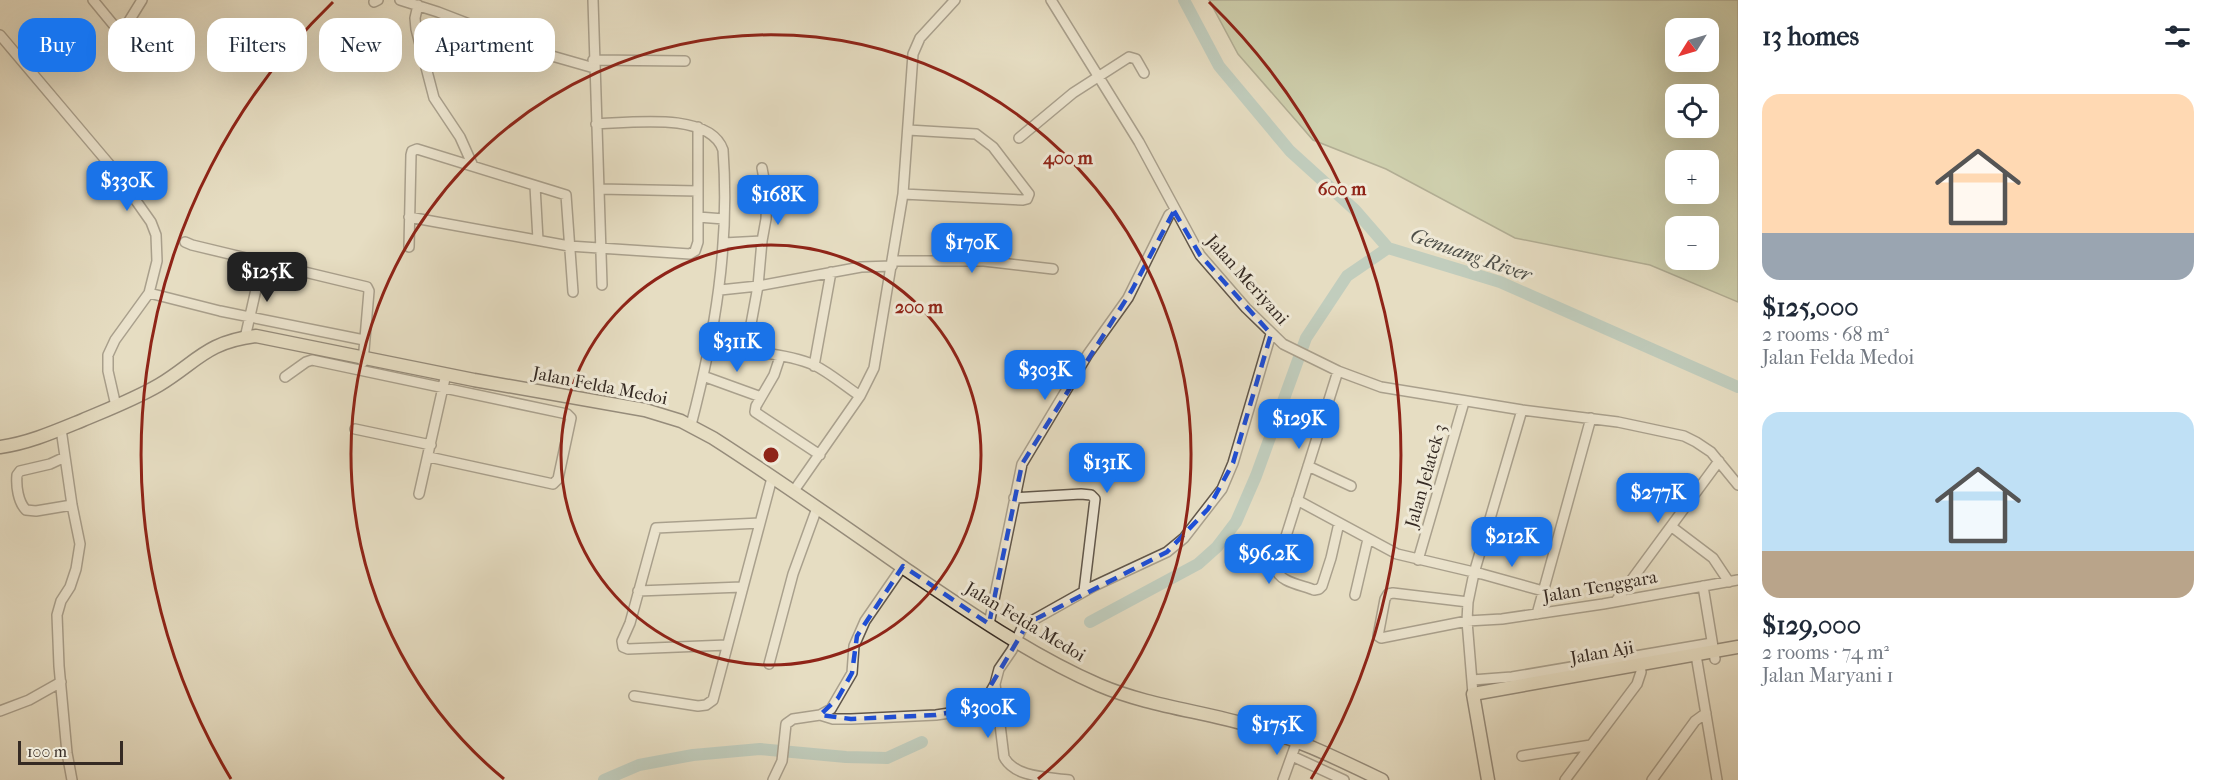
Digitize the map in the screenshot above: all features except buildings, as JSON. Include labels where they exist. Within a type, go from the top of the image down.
[{"type":"main road","name":"Jalan Felda Medoi","points":[[0,447],[28,441],[116,406],[159,385],[206,351],[225,342],[245,338],[266,337],[446,374],[645,410],[691,425],[750,461],[989,624],[1075,673],[1123,694],[1251,726],[1297,741],[1382,780]]},
{"type":"main road","name":"Jalan Aji","points":[[1473,697],[1696,659],[1713,651],[1738,647]]},
{"type":"main road","name":"Jalan Aji","points":[[1713,651],[1738,655]]},
{"type":"main road","name":"Jalan Aji","points":[[1473,697],[1513,681],[1640,668]]},
{"type":"main road","points":[[1473,697],[1488,780]]},
{"type":"street","points":[[93,0],[108,18]]},
{"type":"street","points":[[131,18],[142,0]]},
{"type":"street","points":[[400,0],[509,41],[594,64],[685,61]]},
{"type":"street","points":[[593,0],[603,285]]},
{"type":"street","points":[[793,492],[860,396],[874,368],[903,194],[913,54],[920,38],[955,0]]},
{"type":"street","name":"Jalan Meriyani","points":[[1052,0],[1143,150],[1174,211],[1200,255],[1271,334],[1283,344],[1338,372],[1381,387],[1464,402],[1591,418],[1684,436],[1704,446],[1738,485]]},
{"type":"street","points":[[418,5],[415,18],[416,29],[434,98],[460,137],[473,166]]},
{"type":"street","points":[[0,35],[95,146],[151,222],[156,235],[157,261],[149,292],[115,340],[108,355],[110,385],[116,406]]},
{"type":"street","points":[[1019,138],[1073,93],[1131,57],[1136,59],[1144,73]]},
{"type":"street","points":[[596,124],[667,122],[698,127],[715,137],[723,150],[724,243],[720,290],[704,376],[691,425]]},
{"type":"street","points":[[409,217],[569,246],[690,254],[697,246],[698,127]]},
{"type":"street","points":[[903,194],[1023,200],[1029,194],[993,147],[976,134],[908,130]]},
{"type":"street","points":[[408,247],[411,155],[414,150],[421,149],[567,196],[573,292]]},
{"type":"street","points":[[746,351],[758,286],[766,219],[767,195],[762,168]]},
{"type":"street","points":[[535,186],[538,240]]},
{"type":"street","points":[[598,189],[698,191]]},
{"type":"street","points":[[989,624],[1018,473],[1024,459],[1088,354],[1128,298],[1169,215],[1174,211]]},
{"type":"street","points":[[698,217],[724,219]]},
{"type":"street","points":[[724,243],[762,241]]},
{"type":"street","points":[[185,242],[262,263],[367,287],[369,291],[362,370]]},
{"type":"street","points":[[720,290],[758,286],[892,263],[984,261],[1053,269]]},
{"type":"street","points":[[245,338],[262,263]]},
{"type":"street","points":[[814,366],[831,272]]},
{"type":"street","points":[[149,292],[220,312],[364,340]]},
{"type":"street","points":[[820,715],[833,719],[851,719],[936,715],[970,710],[986,700],[995,684],[999,669],[1021,630],[1028,623],[1084,591],[1167,552],[1184,538],[1222,489],[1233,463],[1271,334]]},
{"type":"street","points":[[709,348],[746,351],[814,366],[860,396]]},
{"type":"street","points":[[780,357],[774,375],[754,409],[757,415],[820,455]]},
{"type":"street","points":[[285,377],[309,360],[567,414],[571,420],[558,479],[553,484],[429,457]]},
{"type":"street","points":[[1338,372],[1276,568],[1281,578],[1314,590],[1319,589],[1331,558],[1339,523]]},
{"type":"street","points":[[419,494],[446,374]]},
{"type":"street","points":[[704,376],[761,397]]},
{"type":"street","name":"Jalan Jelatek 3","points":[[1418,560],[1464,402]]},
{"type":"street","points":[[1473,697],[1467,621],[1468,602],[1474,573],[1522,410]]},
{"type":"street","points":[[1537,614],[1591,418]]},
{"type":"street","points":[[61,429],[80,544],[80,554],[73,581],[58,608],[60,682],[72,780]]},
{"type":"street","points":[[355,429],[431,446]]},
{"type":"street","points":[[65,457],[50,464],[20,471],[17,475],[17,487],[21,504],[26,510],[36,511],[72,505]]},
{"type":"street","points":[[1616,601],[1719,461]]},
{"type":"street","points":[[1308,466],[1351,486]]},
{"type":"street","points":[[634,696],[698,706],[709,704],[714,696],[772,478]]},
{"type":"street","points":[[1014,498],[1081,494],[1091,495],[1095,499],[1084,591]]},
{"type":"street","points":[[1297,500],[1397,554],[1543,591]]},
{"type":"street","points":[[769,664],[793,574],[817,508]]},
{"type":"street","points":[[727,645],[626,648],[622,641],[630,623],[654,531],[658,527],[760,522]]},
{"type":"street","points":[[1672,527],[1713,558],[1733,581]]},
{"type":"street","points":[[1354,595],[1368,539]]},
{"type":"street","points":[[773,780],[779,770],[786,724],[794,719],[820,715],[831,709],[852,673],[857,636],[903,566]]},
{"type":"street","name":"Jalan Tenggara","points":[[1468,602],[1388,594],[1377,633],[1381,638],[1467,621],[1537,614],[1733,581]]},
{"type":"street","points":[[1472,680],[1513,681],[1713,651],[1703,586]]},
{"type":"street","points":[[639,591],[742,587]]},
{"type":"street","points":[[1696,659],[1718,780]]},
{"type":"street","points":[[1565,780],[1636,684],[1640,668]]},
{"type":"street","points":[[0,711],[29,700],[60,682]]},
{"type":"street","points":[[995,684],[1004,757],[1008,764],[1014,769],[1041,778],[1069,780]]},
{"type":"street","points":[[1652,780],[1695,721],[1706,713]]},
{"type":"street","points":[[1283,780],[1297,741]]},
{"type":"street","points":[[1522,756],[1591,745]]},
{"type":"street","points":[[1292,756],[1344,780]]},
{"type":"highlighted area","points":[[1174,211],[1200,255],[1271,334],[1233,463],[1208,509],[1167,552],[1028,623],[978,707],[936,715],[851,719],[820,715],[838,698],[852,673],[857,636],[903,566],[989,624],[1022,464],[1132,290]]},
{"type":"green space","points":[[1209,0],[1738,0],[1738,302],[1650,265],[1515,238],[1386,169],[1313,140],[1238,54]]},
{"type":"waterway","name":"Genuang River","points":[[1184,0],[1219,66],[1290,151],[1355,210],[1388,248],[1500,282],[1738,387]]},
{"type":"waterway","points":[[1090,622],[1198,564],[1217,547],[1236,522],[1256,476],[1306,338],[1347,276],[1388,248]]},
{"type":"waterway","points":[[604,780],[639,765],[693,755],[760,749],[846,757],[887,758],[922,742]]}]
